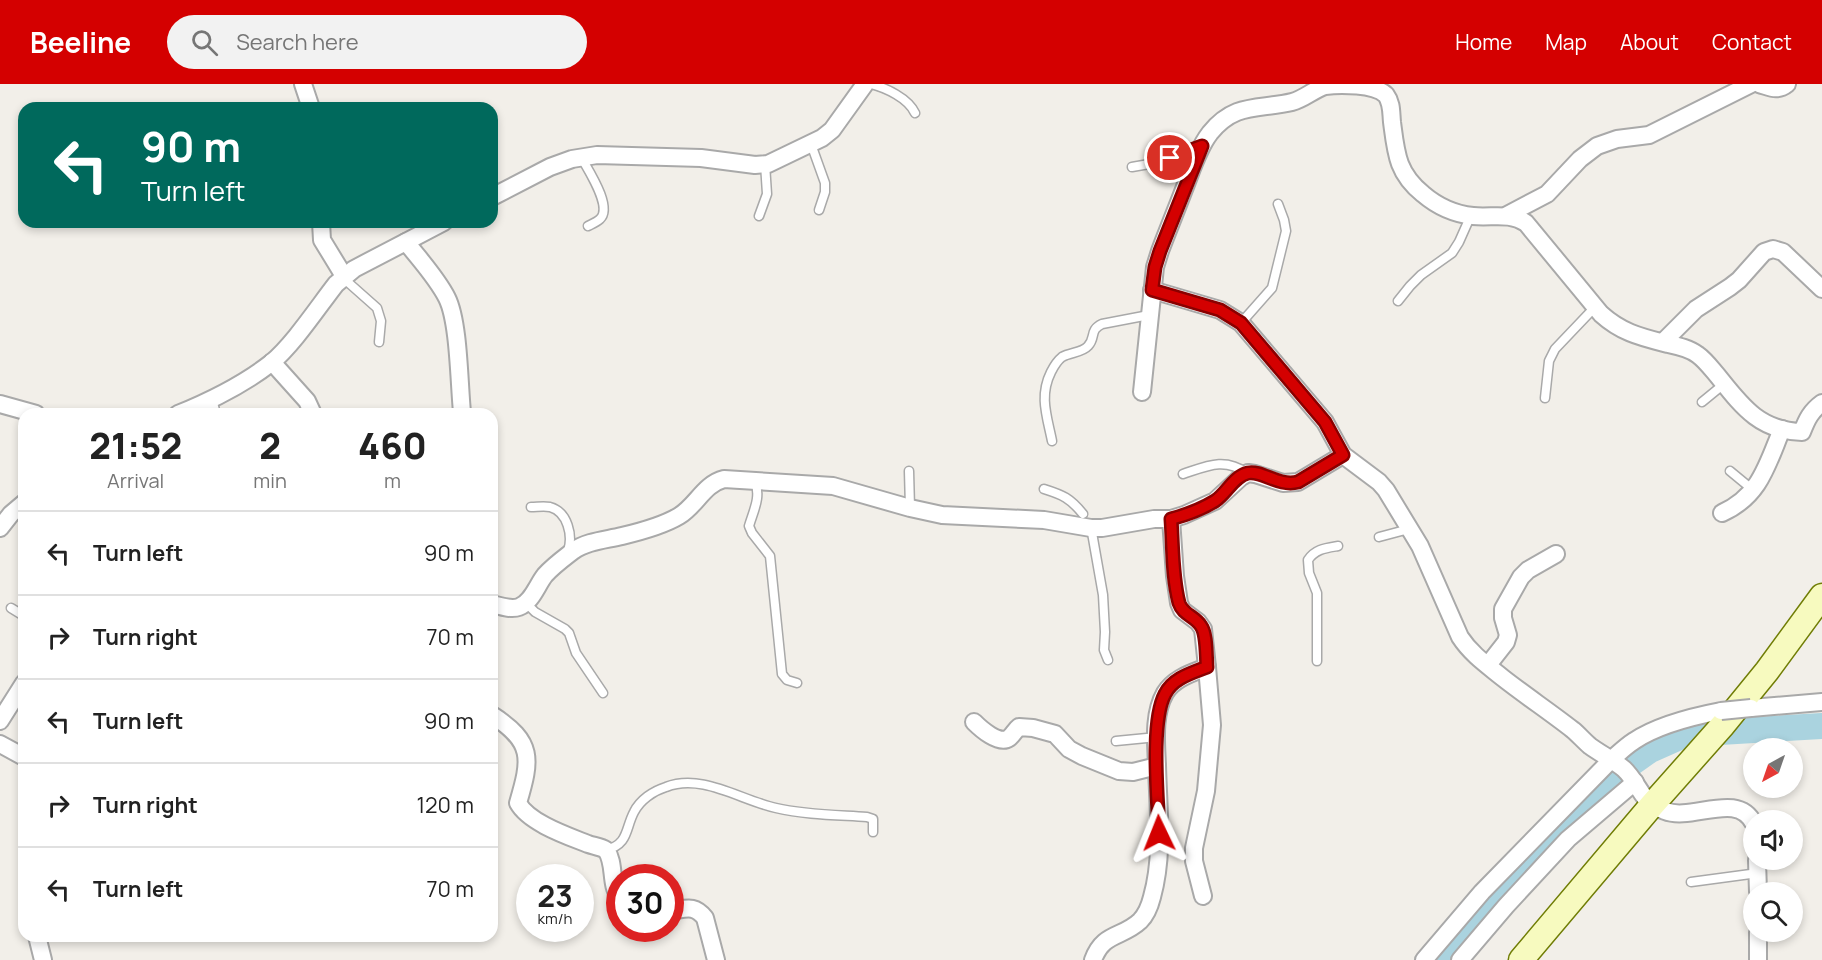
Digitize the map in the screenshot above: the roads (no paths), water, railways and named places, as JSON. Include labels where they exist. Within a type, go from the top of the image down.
[{"type":"street","points":[[303,84],[309,102]]},
{"type":"street","points":[[498,194],[550,167],[572,159],[597,155],[701,158],[755,165],[779,160],[822,138],[832,130],[865,84]]},
{"type":"street","points":[[1142,392],[1152,290],[1160,251],[1202,146],[1220,122],[1233,113],[1291,102],[1300,99],[1318,86],[1363,84],[1376,88],[1385,94],[1390,104],[1396,156],[1406,177],[1424,195],[1446,209],[1471,215],[1494,217],[1507,215],[1547,194],[1580,159],[1597,146],[1617,139],[1648,135],[1751,84]]},
{"type":"street","points":[[1759,84],[1775,89],[1787,84]]},
{"type":"street","points":[[1507,215],[1517,217],[1526,223],[1612,325],[1628,333],[1688,349],[1698,355],[1754,417],[1788,432],[1802,432],[1808,416],[1822,403]]},
{"type":"street","points":[[321,228],[322,240],[343,277]]},
{"type":"street","points":[[214,407],[272,362],[287,347],[343,277],[433,228]]},
{"type":"street","points":[[406,242],[447,298],[456,337],[462,408]]},
{"type":"street","points":[[1663,342],[1707,300],[1739,280],[1764,252],[1773,249],[1783,252],[1822,289]]},
{"type":"street","points":[[1152,290],[1220,310],[1241,323],[1325,422],[1343,455],[1379,482],[1420,546],[1467,648],[1625,771],[1652,805],[1669,812],[1683,813],[1726,807],[1743,812]]},
{"type":"street","points":[[272,362],[307,400],[310,408]]},
{"type":"street","points":[[0,404],[18,410]]},
{"type":"street","points":[[1722,513],[1736,507],[1759,484],[1782,429]]},
{"type":"street","points":[[498,606],[518,608],[525,603],[545,575],[574,550],[679,516],[717,481],[724,479],[833,486],[942,515],[1087,521],[1171,519],[1215,501],[1248,473],[1291,484],[1343,455]]},
{"type":"street","points":[[0,528],[18,508]]},
{"type":"street","points":[[1171,519],[1179,603],[1182,610],[1203,628],[1212,725],[1206,791],[1194,848],[1194,861],[1203,896]]},
{"type":"street","points":[[1488,665],[1506,642],[1508,635],[1503,609],[1521,577],[1528,570],[1556,554]]},
{"type":"street","points":[[1521,960],[1703,748],[1722,718],[1767,671],[1822,597]]},
{"type":"street","points":[[1093,960],[1099,945],[1140,921],[1152,898],[1159,854],[1158,716],[1165,694],[1173,684],[1186,675],[1207,667]]},
{"type":"street","points":[[1,716],[18,692]]},
{"type":"street","points":[[1460,960],[1625,771],[1634,741],[1650,732],[1701,715],[1722,718],[1751,708],[1822,702]]},
{"type":"street","points":[[498,719],[510,727],[527,752],[528,768],[518,803],[520,807],[528,815],[548,827],[606,850],[612,864]]},
{"type":"street","points":[[974,722],[988,735],[1005,740],[1019,727],[1049,731],[1069,749],[1119,771],[1133,772],[1157,766]]},
{"type":"street","points":[[0,744],[18,754]]},
{"type":"street","points":[[1424,960],[1482,892],[1625,771]]},
{"type":"street","points":[[684,909],[697,909],[705,918],[716,960]]},
{"type":"street","points":[[38,942],[43,960]]},
{"type":"street","points":[[1758,942],[1758,960]]},
{"type":"lane","points":[[871,84],[883,87],[908,103],[915,113]]},
{"type":"lane","points":[[811,144],[825,183],[825,192],[819,210]]},
{"type":"lane","points":[[1132,167],[1159,161],[1202,146]]},
{"type":"lane","points":[[582,157],[601,195],[605,209],[600,219],[588,226]]},
{"type":"lane","points":[[759,216],[766,194],[765,164]]},
{"type":"lane","points":[[1241,323],[1272,288],[1286,231],[1278,204]]},
{"type":"lane","points":[[1398,302],[1421,275],[1452,253],[1471,215]]},
{"type":"lane","points":[[343,277],[377,308],[381,321],[379,342]]},
{"type":"lane","points":[[1545,398],[1549,361],[1555,349],[1595,307]]},
{"type":"lane","points":[[1052,441],[1044,394],[1046,382],[1053,367],[1065,355],[1086,349],[1092,340],[1096,326],[1149,315]]},
{"type":"lane","points":[[1702,402],[1724,384]]},
{"type":"lane","points":[[1183,474],[1221,464],[1231,464],[1248,473]]},
{"type":"lane","points":[[909,471],[910,508]]},
{"type":"lane","points":[[1730,471],[1753,490]]},
{"type":"lane","points":[[756,480],[757,504],[749,526],[770,556],[782,674],[787,680],[797,683]]},
{"type":"lane","points":[[1044,489],[1065,496],[1072,501],[1087,521],[1103,595],[1104,650],[1108,660]]},
{"type":"lane","points":[[531,507],[553,508],[564,519],[571,539],[566,557]]},
{"type":"lane","points":[[1379,537],[1409,529]]},
{"type":"lane","points":[[1317,661],[1317,593],[1309,573],[1308,560],[1317,550],[1338,546]]},
{"type":"lane","points":[[525,603],[535,612],[565,628],[576,653],[603,693]]},
{"type":"lane","points":[[11,608],[18,612]]},
{"type":"lane","points":[[1116,741],[1157,737]]},
{"type":"lane","points":[[606,850],[620,844],[634,811],[645,798],[664,787],[693,782],[774,808],[800,813],[867,816],[873,819],[873,832]]},
{"type":"lane","points":[[1691,882],[1743,870]]},
{"type":"waterway","points":[[1438,960],[1494,894],[1623,769],[1650,750],[1686,734],[1822,726]]}]
